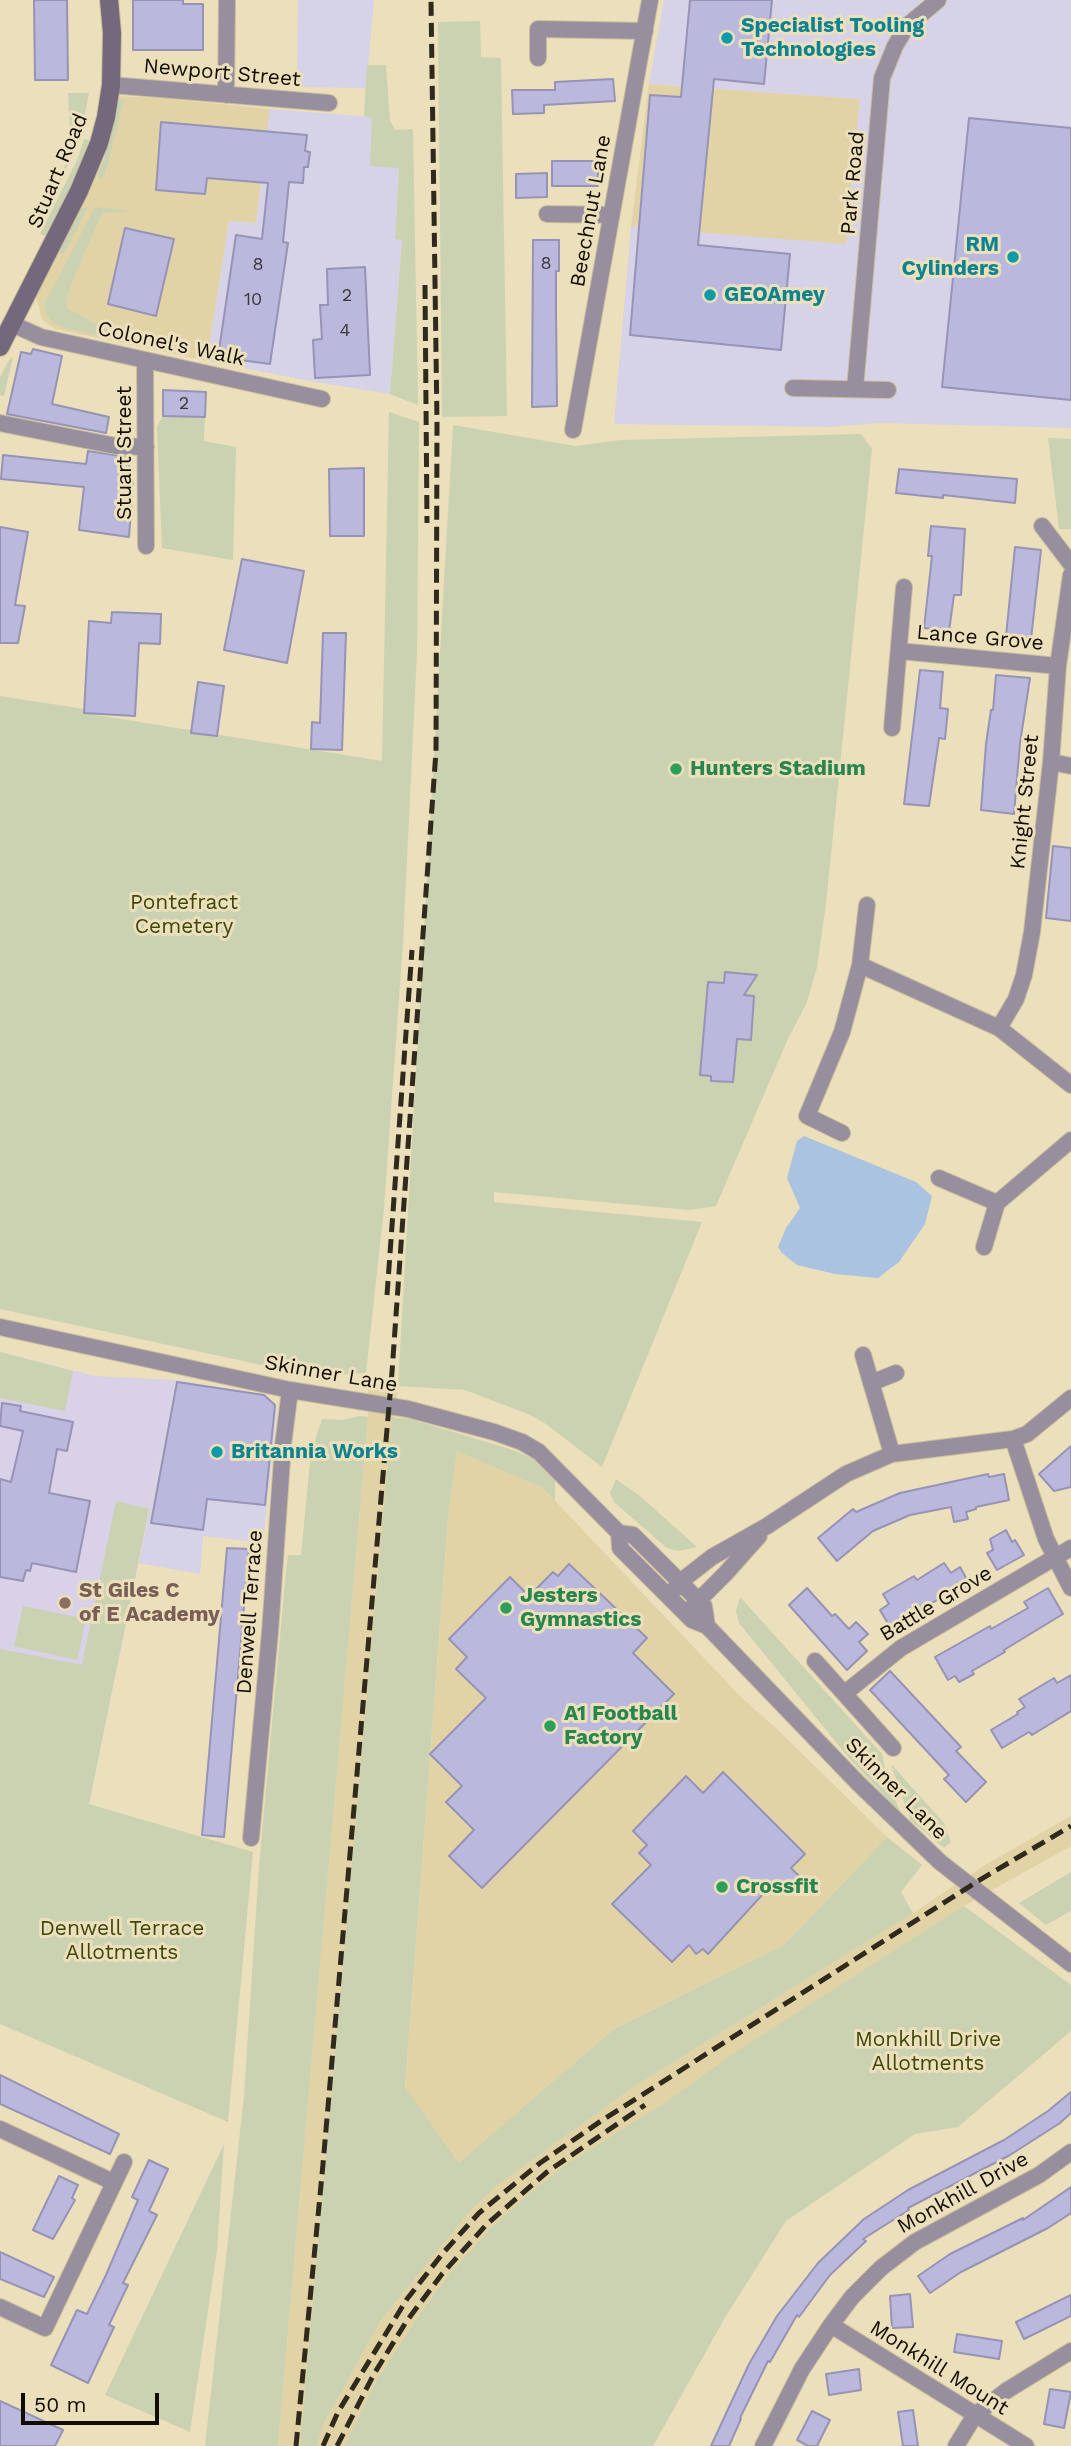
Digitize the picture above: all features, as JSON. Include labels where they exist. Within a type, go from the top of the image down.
[{"type":"street","name":"Stuart Road","points":[[0,347],[84,180],[106,117],[111,85],[112,33],[109,0]]},
{"type":"street","points":[[226,95],[227,0]]},
{"type":"street","name":"Beechnut Lane","points":[[573,430],[650,0]]},
{"type":"street","name":"Park Road","points":[[855,389],[882,78],[906,26],[938,0]]},
{"type":"street","points":[[538,58],[538,29],[645,31]]},
{"type":"street","name":"Newport Street","points":[[111,85],[329,103]]},
{"type":"street","points":[[547,214],[611,215]]},
{"type":"street","name":"Colonel's Walk","points":[[12,324],[41,337],[322,399]]},
{"type":"street","name":"Stuart Street","points":[[145,360],[146,547]]},
{"type":"street","points":[[793,388],[888,390]]},
{"type":"street","points":[[0,423],[116,446],[146,447]]},
{"type":"street","points":[[1042,526],[1071,564]]},
{"type":"street","name":"Knight Street","points":[[999,1028],[1016,999],[1024,975],[1032,932],[1051,762],[1058,666],[1071,575]]},
{"type":"street","name":"Lance Grove","points":[[892,728],[904,587]]},
{"type":"street","name":"Lance Grove","points":[[899,651],[1058,666]]},
{"type":"street","points":[[1051,762],[1071,766]]},
{"type":"street","points":[[842,1133],[805,1122],[842,1032],[860,965],[867,905]]},
{"type":"street","points":[[860,965],[999,1028],[1071,1085]]},
{"type":"street","points":[[984,1247],[997,1203],[1071,1140]]},
{"type":"street","points":[[939,1178],[997,1203]]},
{"type":"street","name":"Skinner Lane","points":[[0,1327],[290,1390],[408,1409],[522,1442],[539,1452],[620,1533],[633,1535],[704,1606],[707,1626]]},
{"type":"street","points":[[863,1355],[892,1454]]},
{"type":"street","points":[[871,1383],[897,1373]]},
{"type":"street","name":"Denwell Terrace","points":[[251,1838],[270,1632],[283,1445],[290,1390]]},
{"type":"street","points":[[671,1599],[680,1582],[712,1557],[767,1526],[846,1474],[892,1454],[1013,1440],[1027,1434],[1071,1398]]},
{"type":"street","points":[[1013,1440],[1054,1558],[1071,1588]]},
{"type":"street","points":[[685,1613],[726,1573],[767,1526]]},
{"type":"street","name":"Skinner Lane","points":[[620,1533],[620,1548],[692,1620],[707,1626],[859,1783],[940,1862],[1071,1964]]},
{"type":"street","name":"Battle Grove","points":[[845,1693],[901,1648],[1071,1548]]},
{"type":"street","points":[[815,1661],[893,1748]]},
{"type":"street","points":[[0,2129],[113,2182]]},
{"type":"street","name":"Monkhill Drive","points":[[762,2446],[802,2369],[831,2325],[852,2297],[896,2255],[1039,2175],[1071,2152]]},
{"type":"street","points":[[0,2307],[45,2328],[124,2162]]},
{"type":"street","name":"Monkhill Mount","points":[[831,2325],[1026,2446]]},
{"type":"street","points":[[956,2446],[975,2415],[1006,2391],[1071,2351]]},
{"type":"shaded area","points":[[298,0],[374,0],[366,88],[297,87]]},
{"type":"shaded area","points":[[664,0],[1071,0],[1071,428],[879,423],[831,427],[614,424],[631,227],[846,244],[860,99],[649,84]]},
{"type":"shaded area","points":[[649,84],[860,99],[846,245],[631,227]]},
{"type":"shaded area","points":[[117,96],[270,109],[256,223],[229,221],[207,361],[55,329],[42,319],[36,297],[104,159]]},
{"type":"shaded area","points":[[270,109],[372,117],[399,167],[395,238],[402,239],[390,394],[207,361],[229,221],[256,223]]},
{"type":"shaded area","name":"St Giles C of E Academy","points":[[0,1352],[95,1376],[176,1380],[89,1804],[0,1892]]},
{"type":"shaded area","name":"Britannia Works","points":[[176,1380],[265,1395],[277,1407],[263,1543],[203,1536],[200,1574],[139,1563]]},
{"type":"shaded area","points":[[368,1383],[398,1386],[300,2446],[278,2446],[368,1417]]},
{"type":"shaded area","points":[[457,1450],[543,1488],[741,1697],[887,1837],[784,1945],[614,2029],[460,2164],[405,2088],[448,1519]]},
{"type":"shaded area","points":[[1071,1816],[1071,1846],[964,1906],[436,2446],[317,2446],[324,2423],[381,2320],[470,2211],[499,2184],[635,2086],[913,1913],[985,1865]]},
{"type":"green space","points":[[480,21],[481,57],[501,58],[507,416],[442,417],[438,22]]},
{"type":"green space","points":[[367,65],[386,65],[390,120],[395,130],[413,129],[418,405],[390,394],[402,240],[395,239],[399,168],[370,166],[372,118],[364,116]]},
{"type":"green space","points":[[68,93],[89,93],[80,140],[37,229],[71,151]]},
{"type":"green space","points":[[119,99],[124,100],[105,175],[100,180],[98,173]]},
{"type":"green space","points":[[84,139],[89,140],[81,166],[45,236],[40,234],[78,158]]},
{"type":"green space","points":[[88,207],[64,254],[59,252],[81,209]]},
{"type":"green space","points":[[95,207],[127,212],[102,213],[67,296],[67,308],[121,337],[120,339],[63,328],[52,321],[45,311],[45,303]]},
{"type":"green space","points":[[13,357],[4,396],[0,395],[0,377]]},
{"type":"green space","name":"Pontefract Cemetery","points":[[389,412],[419,422],[417,652],[403,943],[384,1208],[366,1373],[337,1375],[327,1379],[0,1309],[0,696],[84,709],[84,713],[382,761]]},
{"type":"green space","points":[[163,416],[205,417],[204,441],[236,447],[233,560],[162,548],[157,427]]},
{"type":"green space","name":"Hunters Stadium","points":[[453,425],[575,446],[621,440],[861,434],[872,449],[826,904],[817,967],[807,1002],[787,1041],[716,1206],[689,1210],[494,1192],[494,1202],[702,1222],[602,1467],[546,1424],[528,1414],[465,1390],[398,1386]]},
{"type":"green space","points":[[1048,438],[1071,439],[1071,529],[1059,529]]},
{"type":"green space","points":[[0,1352],[73,1371],[65,1411],[0,1398]]},
{"type":"green space","points":[[368,1417],[278,2446],[205,2446],[244,2096],[259,1866],[288,1555],[301,1555],[311,1452],[322,1419],[342,1420]]},
{"type":"green space","points":[[392,1417],[410,1419],[510,1449],[532,1458],[555,1477],[555,1501],[543,1488],[457,1451],[448,1518],[405,2087],[459,2163],[614,2029],[784,1945],[887,1837],[922,1865],[901,1892],[913,1913],[635,2086],[499,2184],[470,2211],[381,2320],[324,2423],[317,2446],[300,2446]]},
{"type":"green space","points":[[616,1479],[640,1496],[697,1547],[678,1551],[667,1548],[614,1502],[610,1493]]},
{"type":"green space","name":"Denwell Terrace Allotments","points":[[116,1501],[149,1509],[89,1804],[253,1852],[228,2122],[0,2024],[0,1649],[82,1665]]},
{"type":"green space","points":[[740,1597],[882,1754],[900,1812],[849,1758],[739,1623],[736,1611]]},
{"type":"green space","points":[[23,1606],[86,1619],[77,1660],[14,1646]]},
{"type":"green space","points":[[891,1764],[944,1823],[951,1842],[944,1848],[910,1820]]},
{"type":"green space","points":[[1071,1872],[1071,1911],[1046,1925],[1019,1903]]},
{"type":"green space","name":"Monkhill Drive Allotments","points":[[964,1906],[1071,1985],[1071,2031],[958,2127],[915,2134],[786,2221],[726,2316],[653,2446],[345,2446],[377,2380],[420,2314],[449,2275],[493,2226],[531,2192],[567,2164],[666,2102],[737,2051]]},
{"type":"green space","points":[[224,2144],[217,2250],[190,2432],[105,2395]]},
{"type":"water","points":[[804,1136],[916,1182],[932,1196],[925,1224],[899,1262],[878,1278],[835,1274],[797,1265],[778,1247],[786,1228],[800,1208],[787,1178],[797,1141]]},
{"type":"building","points":[[34,0],[67,0],[68,80],[35,80]]},
{"type":"building","points":[[133,0],[183,0],[183,4],[203,4],[203,50],[133,50]]},
{"type":"building","points":[[690,0],[772,0],[764,84],[714,79],[698,245],[790,254],[781,350],[630,335],[650,95],[681,97]]},
{"type":"building","points":[[613,79],[615,101],[544,105],[544,113],[513,114],[512,90],[555,90],[555,82]]},
{"type":"building","name":"RM Cylinders","points":[[969,118],[1071,128],[1071,400],[942,387]]},
{"type":"building","points":[[161,122],[307,135],[305,151],[310,152],[308,167],[304,167],[303,183],[289,182],[283,242],[288,243],[270,364],[218,357],[236,235],[262,239],[268,183],[207,178],[205,194],[156,190]]},
{"type":"building","points":[[552,161],[598,161],[598,186],[552,186]]},
{"type":"building","points":[[547,173],[547,197],[516,198],[516,174]]},
{"type":"building","points":[[125,228],[174,239],[156,316],[108,304]]},
{"type":"building","points":[[533,240],[559,240],[559,271],[556,271],[557,406],[532,407]]},
{"type":"building","points":[[365,267],[370,375],[315,378],[313,340],[322,339],[320,305],[328,305],[327,269]]},
{"type":"building","points":[[33,349],[62,356],[52,404],[109,417],[106,433],[7,414],[21,352],[31,354]]},
{"type":"building","points":[[163,390],[206,392],[205,417],[163,416]]},
{"type":"building","points":[[88,451],[127,457],[133,483],[129,537],[79,530],[84,487],[1,479],[3,455],[86,464]]},
{"type":"building","points":[[364,468],[364,536],[330,536],[329,469]]},
{"type":"building","points":[[899,469],[1017,479],[1015,503],[896,493]]},
{"type":"building","points":[[931,526],[965,529],[961,595],[954,595],[949,631],[924,628],[932,556],[928,556]]},
{"type":"building","points":[[0,527],[28,532],[15,605],[25,606],[18,643],[0,643]]},
{"type":"building","points":[[1015,547],[1041,550],[1031,639],[1006,636]]},
{"type":"building","points":[[242,559],[304,571],[287,663],[224,650]]},
{"type":"building","points":[[112,612],[161,614],[160,644],[139,643],[135,716],[84,713],[89,621],[111,623]]},
{"type":"building","points":[[323,633],[346,633],[342,750],[311,749],[312,722],[320,723]]},
{"type":"building","points":[[920,670],[943,672],[940,708],[948,709],[945,739],[939,738],[929,806],[904,804]]},
{"type":"building","points":[[996,675],[1030,678],[1020,743],[1014,814],[981,810],[986,744]]},
{"type":"building","points":[[198,682],[224,686],[217,736],[191,733]]},
{"type":"building","points":[[1053,846],[1071,848],[1071,921],[1046,918]]},
{"type":"building","points":[[725,972],[757,975],[744,995],[754,996],[751,1040],[737,1039],[733,1082],[711,1081],[711,1076],[700,1075],[708,982],[724,983]]},
{"type":"building","name":"Britannia Works","points":[[177,1382],[264,1395],[275,1405],[265,1505],[207,1499],[203,1530],[151,1523]]},
{"type":"building","points":[[2,1403],[21,1406],[20,1411],[73,1422],[67,1451],[57,1449],[49,1493],[90,1501],[76,1572],[32,1563],[30,1571],[26,1570],[23,1581],[0,1577],[0,1479],[11,1482],[23,1431],[0,1426]]},
{"type":"building","points":[[1071,1446],[1071,1487],[1054,1491],[1039,1474]]},
{"type":"building","points":[[988,1474],[989,1477],[1004,1474],[1009,1500],[976,1507],[966,1512],[968,1519],[954,1522],[951,1507],[910,1515],[873,1531],[837,1561],[818,1538],[853,1509],[856,1512],[900,1493]]},
{"type":"building","points":[[1006,1530],[1012,1542],[1015,1540],[1024,1555],[997,1570],[987,1553],[993,1550],[990,1539]]},
{"type":"building","points":[[227,1548],[249,1549],[224,1837],[202,1835]]},
{"type":"building","points":[[944,1563],[951,1573],[960,1567],[970,1585],[948,1599],[946,1595],[890,1627],[880,1610],[889,1604],[883,1594],[914,1576],[917,1580]]},
{"type":"building","name":"A1 Football Factory","points":[[569,1564],[647,1638],[633,1653],[674,1694],[482,1888],[449,1856],[474,1830],[446,1802],[462,1786],[430,1754],[486,1698],[456,1669],[467,1657],[449,1639],[510,1577],[529,1596],[553,1572],[558,1576]]},
{"type":"building","points":[[807,1588],[832,1616],[835,1614],[849,1629],[856,1622],[868,1634],[859,1642],[867,1651],[847,1670],[789,1605]]},
{"type":"building","points":[[1048,1588],[1063,1614],[972,1671],[974,1674],[959,1682],[955,1676],[948,1680],[935,1657],[1028,1608],[1024,1602]]},
{"type":"building","points":[[890,1671],[961,1747],[956,1751],[986,1782],[966,1802],[944,1779],[949,1775],[870,1690]]},
{"type":"building","points":[[1071,1675],[1071,1711],[1032,1735],[1029,1732],[1002,1748],[991,1730],[1025,1707],[1019,1699],[1054,1678],[1057,1683]]},
{"type":"building","points":[[723,1772],[805,1854],[791,1868],[800,1877],[785,1892],[774,1882],[708,1954],[703,1949],[696,1954],[689,1945],[672,1962],[612,1904],[651,1865],[639,1853],[647,1845],[633,1831],[686,1776],[703,1793]]},
{"type":"building","points":[[0,2075],[119,2134],[110,2154],[0,2104]]},
{"type":"building","points":[[1071,2092],[1071,2113],[1060,2123],[1010,2155],[908,2208],[909,2210],[863,2239],[866,2241],[830,2275],[799,2317],[797,2315],[770,2362],[768,2361],[729,2446],[711,2446],[749,2364],[777,2316],[818,2263],[864,2219],[908,2190],[1004,2140]]},
{"type":"building","points":[[149,2160],[168,2169],[149,2211],[157,2215],[123,2283],[128,2285],[109,2325],[114,2327],[88,2383],[51,2365],[77,2310],[87,2314],[106,2275],[138,2200],[132,2197]]},
{"type":"building","points":[[59,2176],[78,2185],[72,2198],[75,2200],[53,2239],[33,2230]]},
{"type":"building","points":[[1071,2187],[1071,2213],[1048,2228],[961,2272],[930,2293],[918,2276],[950,2254],[1023,2220]]},
{"type":"building","points":[[0,2252],[54,2277],[44,2297],[0,2279]]},
{"type":"building","points":[[910,2294],[913,2327],[892,2328],[890,2296]]},
{"type":"building","points":[[1071,2295],[1071,2316],[1024,2339],[1016,2322]]},
{"type":"building","points":[[957,2334],[1002,2341],[999,2359],[954,2352]]},
{"type":"building","points":[[859,2369],[861,2390],[829,2395],[826,2374]]},
{"type":"building","points":[[1050,2389],[1071,2392],[1064,2428],[1044,2424]]},
{"type":"building","points":[[0,2401],[63,2430],[55,2446],[0,2446]]},
{"type":"building","points":[[913,2410],[918,2446],[903,2446],[898,2412]]},
{"type":"building","points":[[812,2411],[830,2420],[817,2446],[808,2446],[797,2440]]},
{"type":"railway","points":[[296,2446],[392,1372],[436,751],[437,422],[431,0]]},
{"type":"railway","points":[[425,285],[427,523]]},
{"type":"railway","points":[[387,1295],[412,950]]},
{"type":"railway","points":[[323,2446],[338,2412],[407,2299],[479,2213],[540,2163],[601,2121],[978,1881],[1071,1826]]},
{"type":"railway","points":[[337,2446],[374,2374],[406,2322],[442,2274],[487,2224],[547,2172],[645,2105]]},
{"type":"place","name":"Specialist Tooling Technologies","points":[[727,38]]},
{"type":"place","name":"RM Cylinders","points":[[1013,257]]},
{"type":"place","name":"GEOAmey","points":[[710,295]]},
{"type":"place","name":"Hunters Stadium","points":[[676,769]]},
{"type":"place","name":"Britannia Works","points":[[217,1452]]},
{"type":"place","name":"St Giles C of E Academy","points":[[65,1603]]},
{"type":"place","name":"Jesters Gymnastics","points":[[506,1608]]},
{"type":"place","name":"A1 Football Factory","points":[[550,1726]]},
{"type":"place","name":"Crossfit","points":[[722,1887]]}]
